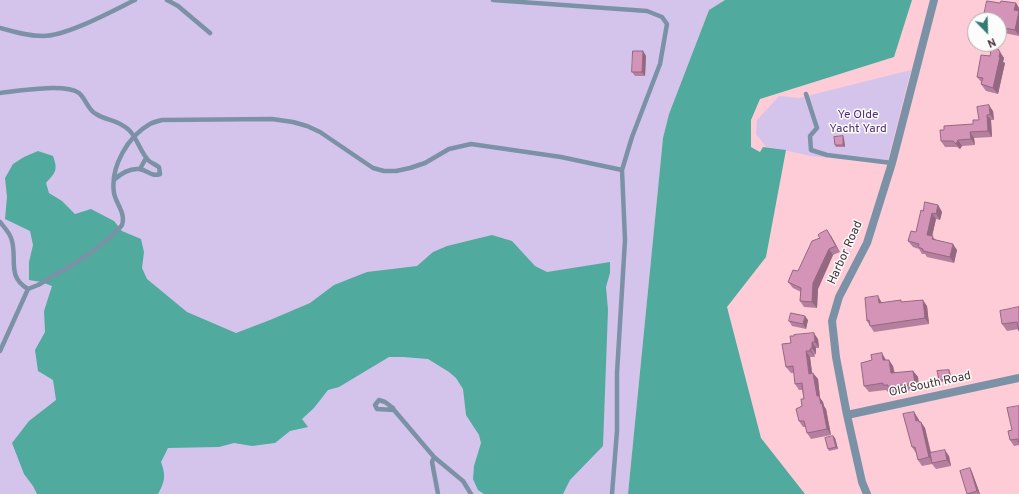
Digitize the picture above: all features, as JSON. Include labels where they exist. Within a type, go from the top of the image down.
[{"type":"street","name":"Harbor Road","points":[[867,494],[862,482],[847,414],[836,357],[832,321],[840,297],[867,243],[892,163],[934,0]]},
{"type":"street","name":"Old South Road","points":[[847,414],[1019,378]]},
{"type":"lane","points":[[0,28],[24,34],[43,36],[56,35],[135,0]]},
{"type":"lane","points":[[167,0],[178,6],[210,33]]},
{"type":"lane","points":[[493,0],[647,11],[662,17],[667,24],[660,64],[632,137],[622,170],[625,240],[617,373],[617,431],[612,494]]},
{"type":"lane","points":[[0,93],[69,88],[78,92],[95,114],[119,123],[134,136],[146,158],[159,167],[160,174],[156,176],[140,169],[131,170],[119,175],[113,182]]},
{"type":"lane","points":[[806,94],[817,128],[810,136],[811,150],[827,155],[892,163]]},
{"type":"lane","points":[[0,351],[28,289],[38,285],[104,243],[122,225],[123,216],[114,194],[113,182],[115,171],[121,156],[134,136],[151,123],[162,120],[272,119],[293,122],[320,132],[373,168],[384,171],[396,171],[410,168],[425,163],[449,149],[471,144],[561,157],[622,170]]},
{"type":"lane","points":[[140,169],[146,158]]},
{"type":"lane","points":[[0,222],[12,239],[16,278],[20,285],[28,289]]},
{"type":"lane","points":[[393,408],[385,402],[379,400],[375,404],[377,409],[394,410],[434,457],[463,481],[472,494]]},
{"type":"lane","points":[[434,457],[432,462],[438,494]]},
{"type":"green space","points":[[0,0],[725,0],[709,10],[669,114],[663,138],[628,494],[0,494]]},
{"type":"green space","name":"Ye Olde Yacht Yard","points":[[911,70],[887,164],[811,156],[766,147],[756,134],[757,120],[779,96],[799,98]]},
{"type":"shaded area","points":[[725,0],[912,0],[894,57],[760,99],[751,120],[751,147],[760,152],[763,147],[786,150],[766,257],[727,307],[761,438],[805,494],[628,494],[663,138],[669,114],[709,10]]},
{"type":"shaded area","points":[[38,151],[53,156],[55,161],[55,171],[46,183],[49,193],[62,201],[75,214],[91,209],[114,221],[122,231],[141,239],[144,252],[142,268],[147,279],[187,312],[236,333],[310,303],[334,285],[367,272],[417,266],[433,252],[447,246],[492,235],[512,241],[535,266],[547,272],[610,262],[610,273],[606,287],[608,310],[603,446],[570,480],[563,494],[484,494],[478,490],[473,479],[474,466],[481,443],[479,435],[466,415],[463,389],[456,378],[428,359],[389,357],[339,387],[328,390],[314,408],[302,419],[308,427],[290,431],[275,443],[252,446],[234,443],[219,447],[168,448],[161,462],[164,471],[164,478],[158,494],[37,494],[24,474],[12,443],[29,421],[56,400],[53,380],[38,371],[35,350],[45,332],[44,311],[52,286],[29,280],[29,262],[33,245],[30,231],[5,219],[7,197],[5,178],[13,164]]},
{"type":"building","points":[[987,1],[1016,3],[1014,10],[1019,11],[1015,30],[1007,28],[1007,12],[985,12]]},
{"type":"building","points":[[633,51],[643,51],[642,72],[632,72]]},
{"type":"building","points":[[991,52],[1000,52],[993,88],[981,84],[983,78],[977,77],[981,55],[990,56]]},
{"type":"building","points":[[989,105],[990,114],[987,115],[988,131],[970,132],[971,139],[958,140],[956,144],[953,141],[941,141],[940,130],[944,130],[944,126],[973,124],[973,120],[979,120],[977,107]]},
{"type":"building","points":[[843,136],[843,145],[835,145],[834,137]]},
{"type":"building","points":[[925,202],[938,205],[936,214],[932,213],[927,235],[933,236],[932,239],[953,244],[950,257],[923,251],[923,249],[918,247],[919,244],[908,241],[911,231],[916,232],[921,210],[923,211]]},
{"type":"building","points":[[827,230],[836,246],[829,249],[813,283],[812,302],[800,301],[801,288],[788,282],[793,270],[798,271],[812,241],[820,238],[818,235]]},
{"type":"building","points":[[878,296],[879,303],[901,300],[901,302],[923,300],[925,318],[870,326],[869,320],[867,321],[865,298]]},
{"type":"building","points":[[1019,307],[1019,331],[1017,322],[1002,324],[1000,311]]},
{"type":"building","points":[[791,313],[805,316],[803,324],[789,321]]},
{"type":"building","points":[[814,333],[815,342],[812,342],[812,348],[810,351],[806,351],[809,374],[813,373],[817,396],[819,396],[821,404],[822,403],[827,429],[807,433],[804,421],[799,421],[796,409],[802,406],[801,399],[804,399],[802,383],[795,384],[793,366],[786,367],[782,344],[791,343],[790,336]]},
{"type":"building","points":[[882,353],[883,360],[889,360],[891,373],[913,371],[915,383],[888,387],[888,385],[883,385],[883,383],[864,386],[861,363],[872,360],[871,355]]},
{"type":"building","points":[[949,370],[950,379],[939,380],[937,371]]},
{"type":"building","points":[[1019,406],[1018,442],[1018,439],[1010,440],[1008,431],[1012,430],[1007,408]]},
{"type":"building","points":[[914,412],[916,421],[918,420],[921,422],[929,457],[918,460],[915,447],[912,447],[903,414]]},
{"type":"building","points":[[833,436],[836,447],[828,449],[825,438]]},
{"type":"building","points":[[945,450],[947,460],[932,463],[930,453]]},
{"type":"building","points":[[970,468],[977,491],[967,494],[960,471]]}]
